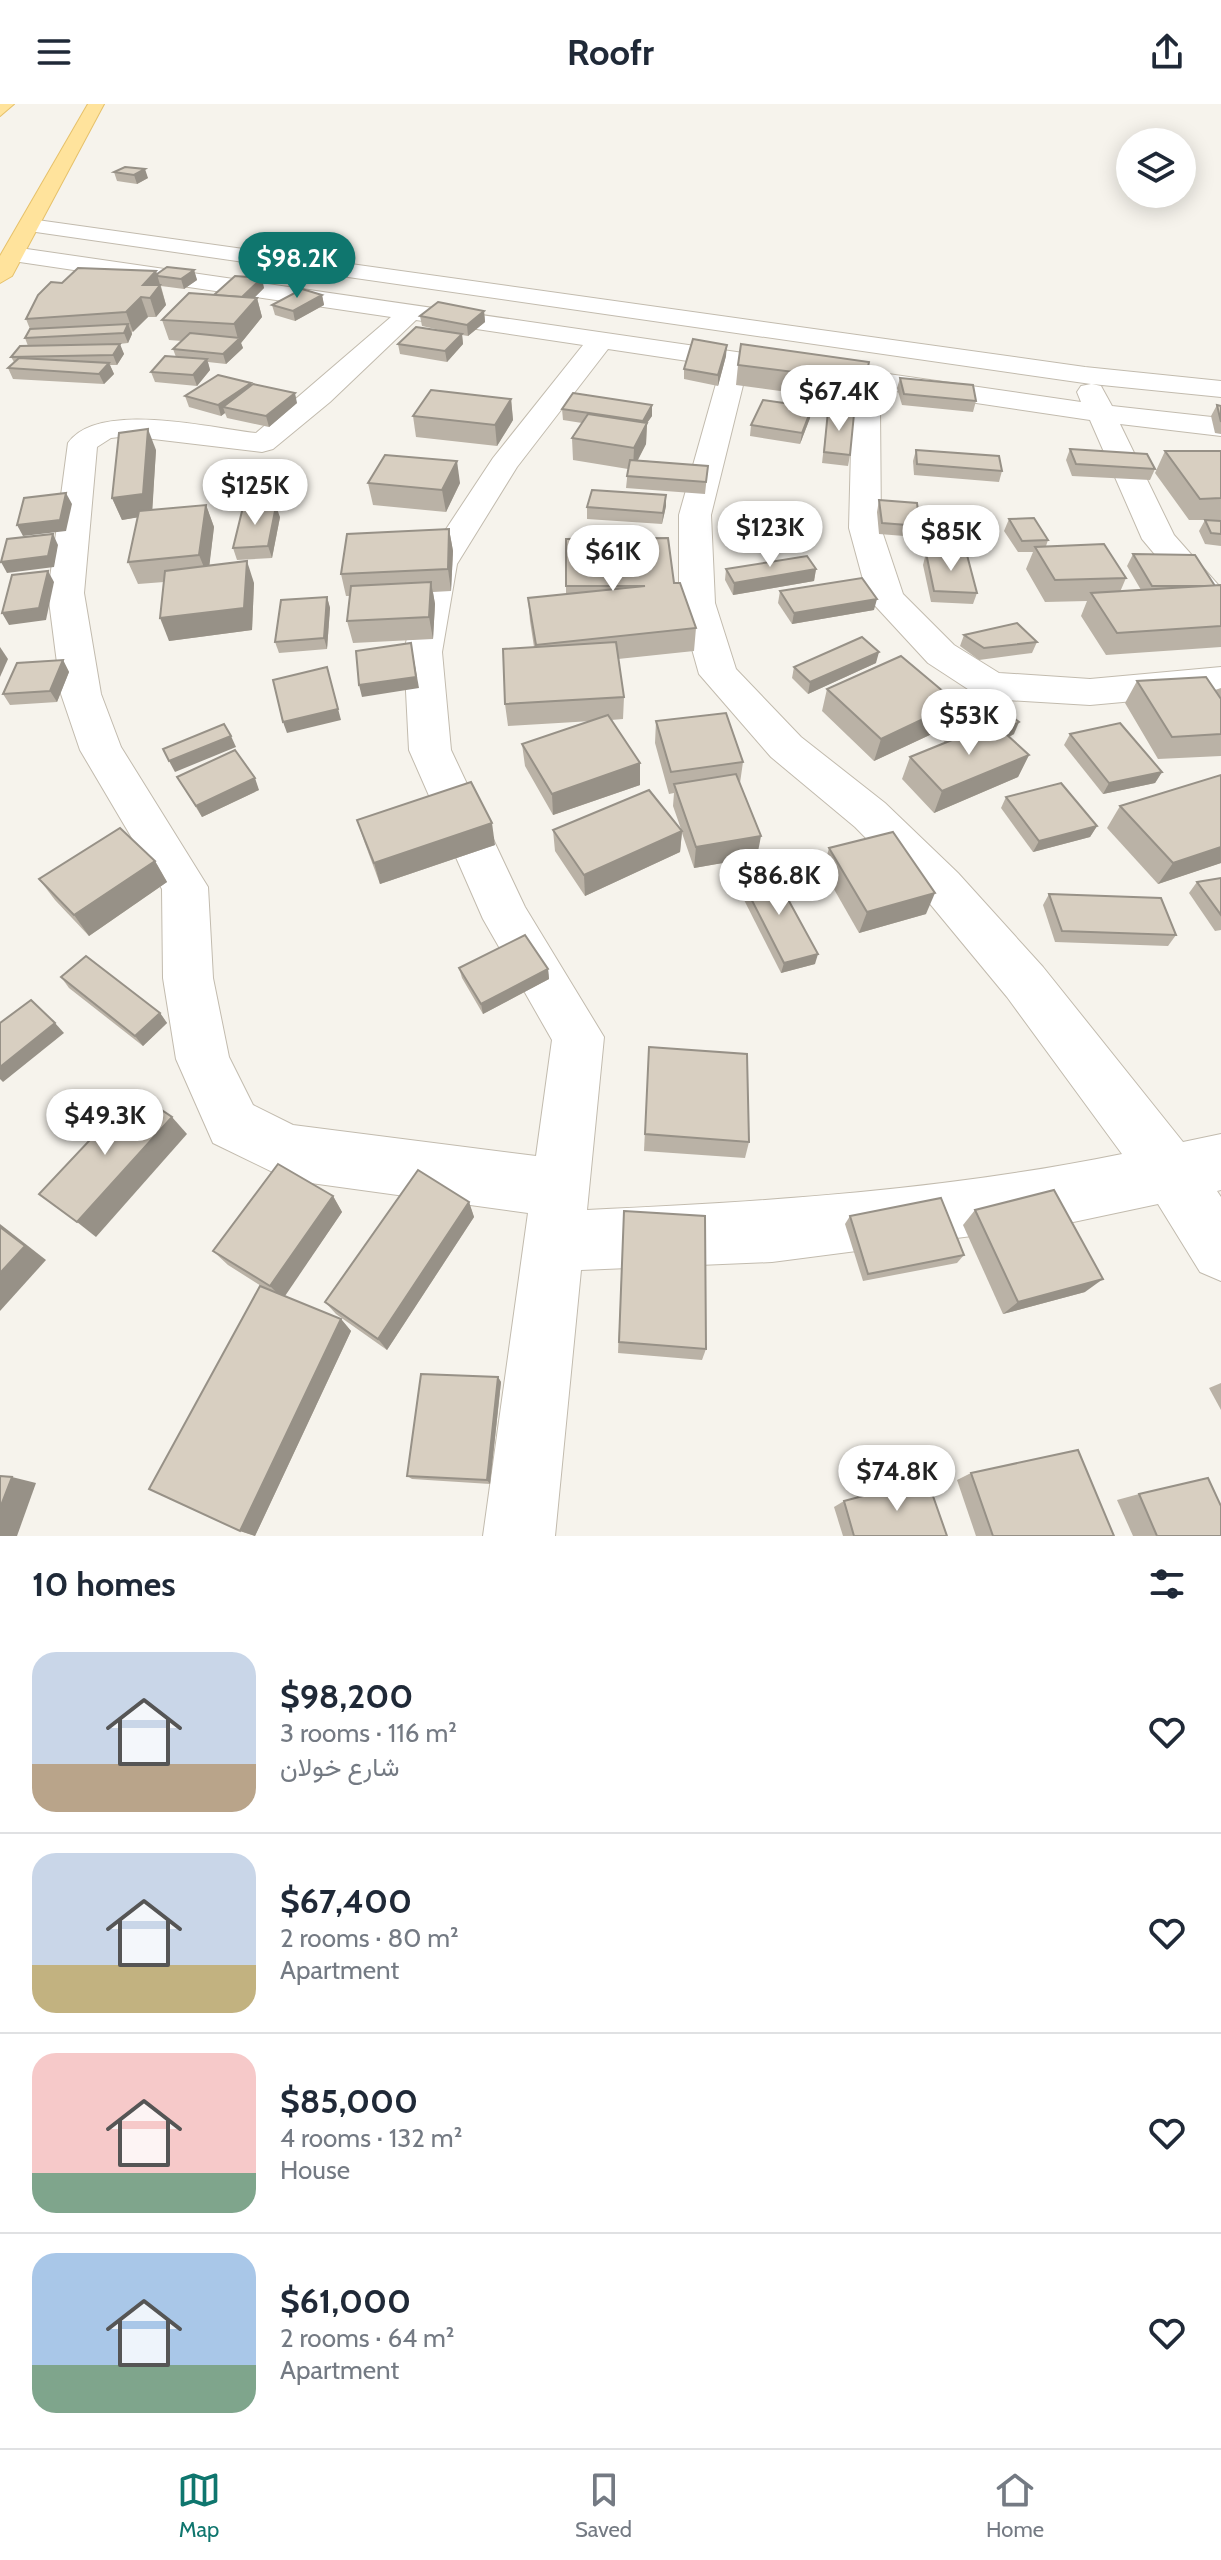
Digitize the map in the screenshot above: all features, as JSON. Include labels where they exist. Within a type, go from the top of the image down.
[{"type":"main road","points":[[0,111],[6,104]]},
{"type":"main road","points":[[6,265],[96,104]]},
{"type":"street","points":[[30,225],[1085,375],[1221,389]]},
{"type":"street","points":[[6,265],[411,312],[1100,413],[1221,427]]},
{"type":"street","points":[[411,312],[262,443],[128,427],[103,431],[83,443],[66,593],[81,694],[101,750],[185,887],[188,978],[203,1059],[233,1124],[289,1152],[557,1214],[772,1232],[1064,1195],[1196,1168]]},
{"type":"street","points":[[519,1536],[578,1037],[507,919],[430,750],[423,652],[440,564],[504,464],[601,340]]},
{"type":"street","points":[[736,360],[695,515],[697,603],[718,674],[786,747],[870,815],[942,886],[1025,982],[1196,1168],[1221,1251]]},
{"type":"street","points":[[1085,375],[1159,539],[1221,610]]},
{"type":"street","points":[[879,381],[866,409],[865,528],[886,598],[941,654],[991,686],[1090,692],[1221,680]]},
{"type":"building","points":[[125,167],[145,169],[134,175],[114,172]]},
{"type":"building","points":[[167,267],[194,270],[181,279],[158,276]]},
{"type":"building","points":[[78,268],[156,271],[143,285],[160,285],[150,298],[141,297],[126,312],[26,319],[38,295],[51,282],[62,283]]},
{"type":"building","points":[[235,276],[262,278],[242,297],[214,295]]},
{"type":"building","points":[[302,289],[322,295],[293,311],[272,305]]},
{"type":"building","points":[[189,293],[257,298],[234,324],[162,320]]},
{"type":"building","points":[[438,302],[484,311],[467,325],[420,316]]},
{"type":"building","points":[[128,324],[124,333],[25,338],[30,329]]},
{"type":"building","points":[[416,327],[462,334],[445,351],[398,344]]},
{"type":"building","points":[[190,333],[240,338],[223,354],[173,349]]},
{"type":"building","points":[[693,339],[727,345],[718,375],[684,369]]},
{"type":"building","points":[[120,344],[113,355],[11,357],[20,346]]},
{"type":"building","points":[[741,344],[869,362],[865,381],[738,365]]},
{"type":"building","points":[[165,356],[207,359],[193,375],[151,372]]},
{"type":"building","points":[[19,358],[109,363],[99,374],[8,368]]},
{"type":"building","points":[[218,375],[251,383],[218,405],[185,396]]},
{"type":"building","points":[[900,378],[973,385],[976,401],[904,394]]},
{"type":"building","points":[[253,384],[295,393],[266,416],[223,407]]},
{"type":"building","points":[[431,390],[511,399],[495,425],[413,416]]},
{"type":"building","points":[[573,393],[652,405],[643,421],[562,409]]},
{"type":"building","points":[[763,400],[812,407],[802,433],[751,425]]},
{"type":"building","points":[[828,411],[854,414],[850,455],[824,452]]},
{"type":"building","points":[[588,414],[647,423],[634,448],[572,438]]},
{"type":"building","points":[[148,429],[143,494],[112,498],[119,433]]},
{"type":"building","points":[[1070,449],[1147,454],[1155,469],[1076,464]]},
{"type":"building","points":[[916,450],[999,456],[1002,471],[917,464]]},
{"type":"building","points":[[1165,451],[1221,451],[1221,498],[1200,499]]},
{"type":"building","points":[[385,455],[457,461],[442,490],[368,483]]},
{"type":"building","points":[[630,460],[708,466],[706,482],[627,476]]},
{"type":"building","points":[[592,490],[666,495],[663,513],[587,507]]},
{"type":"building","points":[[66,493],[60,520],[17,525],[24,498]]},
{"type":"building","points":[[879,500],[917,503],[920,526],[882,523]]},
{"type":"building","points":[[206,505],[199,555],[128,562],[139,511]]},
{"type":"building","points":[[276,506],[268,546],[233,548],[243,507]]},
{"type":"building","points":[[967,512],[989,513],[995,536],[973,535]]},
{"type":"building","points":[[1034,518],[1048,540],[1022,541],[1009,519]]},
{"type":"building","points":[[1205,520],[1221,521],[1221,534],[1211,533]]},
{"type":"building","points":[[449,529],[448,569],[341,574],[347,534]]},
{"type":"building","points":[[53,534],[48,556],[1,562],[7,539]]},
{"type":"building","points":[[668,538],[674,583],[680,583],[696,628],[536,645],[528,598],[645,586],[566,586],[566,539]]},
{"type":"building","points":[[1104,544],[1126,578],[1055,580],[1035,547]]},
{"type":"building","points":[[926,553],[967,555],[977,593],[934,591]]},
{"type":"building","points":[[1133,554],[1195,555],[1215,586],[1152,586]]},
{"type":"building","points":[[807,556],[816,569],[734,583],[726,569]]},
{"type":"building","points":[[247,561],[244,608],[160,618],[165,571]]},
{"type":"building","points":[[48,571],[39,608],[2,613],[12,575]]},
{"type":"building","points":[[862,578],[877,599],[794,613],[780,591]]},
{"type":"building","points":[[431,582],[429,617],[347,621],[351,586]]},
{"type":"building","points":[[1221,585],[1221,626],[1117,633],[1091,593]]},
{"type":"building","points":[[327,597],[324,638],[275,642],[281,600]]},
{"type":"building","points":[[1017,623],[1037,642],[984,648],[964,635]]},
{"type":"building","points":[[862,637],[879,652],[810,682],[794,667]]},
{"type":"building","points":[[616,642],[624,697],[505,704],[503,649]]},
{"type":"building","points":[[411,643],[416,677],[359,685],[356,651]]},
{"type":"building","points":[[901,656],[957,703],[881,739],[827,689]]},
{"type":"building","points":[[63,660],[50,691],[3,694],[17,663]]},
{"type":"building","points":[[327,667],[338,709],[283,722],[273,680]]},
{"type":"building","points":[[1206,677],[1221,699],[1221,734],[1172,737],[1137,681]]},
{"type":"building","points":[[978,691],[1019,722],[1003,731],[994,723],[958,738],[938,721],[953,714],[956,703]]},
{"type":"building","points":[[726,713],[743,762],[671,772],[656,721]]},
{"type":"building","points":[[608,715],[640,763],[552,794],[522,744]]},
{"type":"building","points":[[994,723],[1029,755],[942,791],[910,757]]},
{"type":"building","points":[[1120,723],[1162,772],[1109,783],[1070,734]]},
{"type":"building","points":[[224,724],[231,736],[169,761],[163,749]]},
{"type":"building","points":[[235,750],[255,778],[196,806],[177,777]]},
{"type":"building","points":[[736,774],[761,836],[696,847],[674,784]]},
{"type":"building","points":[[1221,775],[1221,847],[1173,863],[1120,806]]},
{"type":"building","points":[[471,782],[492,823],[374,863],[357,820]]},
{"type":"building","points":[[1061,783],[1097,826],[1039,841],[1006,797]]},
{"type":"building","points":[[649,790],[682,831],[584,875],[553,830]]},
{"type":"building","points":[[120,828],[155,861],[74,915],[39,879]]},
{"type":"building","points":[[893,832],[935,893],[867,912],[829,848]]},
{"type":"building","points":[[772,870],[818,954],[784,963],[741,879]]},
{"type":"building","points":[[1221,878],[1221,915],[1197,882]]},
{"type":"building","points":[[1049,894],[1161,898],[1176,935],[1062,931]]},
{"type":"building","points":[[525,935],[548,969],[481,1004],[459,968]]},
{"type":"building","points":[[86,956],[160,1013],[135,1036],[61,977]]},
{"type":"building","points":[[31,1000],[55,1023],[0,1067],[0,1023]]},
{"type":"building","points":[[649,1047],[747,1054],[749,1142],[645,1134]]},
{"type":"building","points":[[135,1092],[172,1117],[77,1222],[39,1194]]},
{"type":"building","points":[[278,1164],[333,1196],[270,1286],[213,1251]]},
{"type":"building","points":[[418,1170],[469,1202],[378,1339],[325,1302]]},
{"type":"building","points":[[1054,1190],[1103,1279],[1018,1302],[975,1210]]},
{"type":"building","points":[[941,1198],[964,1255],[868,1274],[850,1216]]},
{"type":"building","points":[[624,1211],[705,1216],[706,1349],[619,1342]]},
{"type":"building","points":[[0,1227],[25,1246],[0,1273]]},
{"type":"building","points":[[260,1286],[341,1319],[240,1531],[149,1489]]},
{"type":"building","points":[[421,1374],[498,1377],[487,1480],[407,1476]]},
{"type":"building","points":[[1078,1450],[1114,1536],[993,1536],[971,1473]]},
{"type":"building","points":[[0,1476],[12,1477],[0,1508]]},
{"type":"building","points":[[1208,1478],[1221,1506],[1221,1536],[1157,1536],[1139,1494]]},
{"type":"building","points":[[927,1479],[947,1536],[854,1536],[844,1501]]}]
